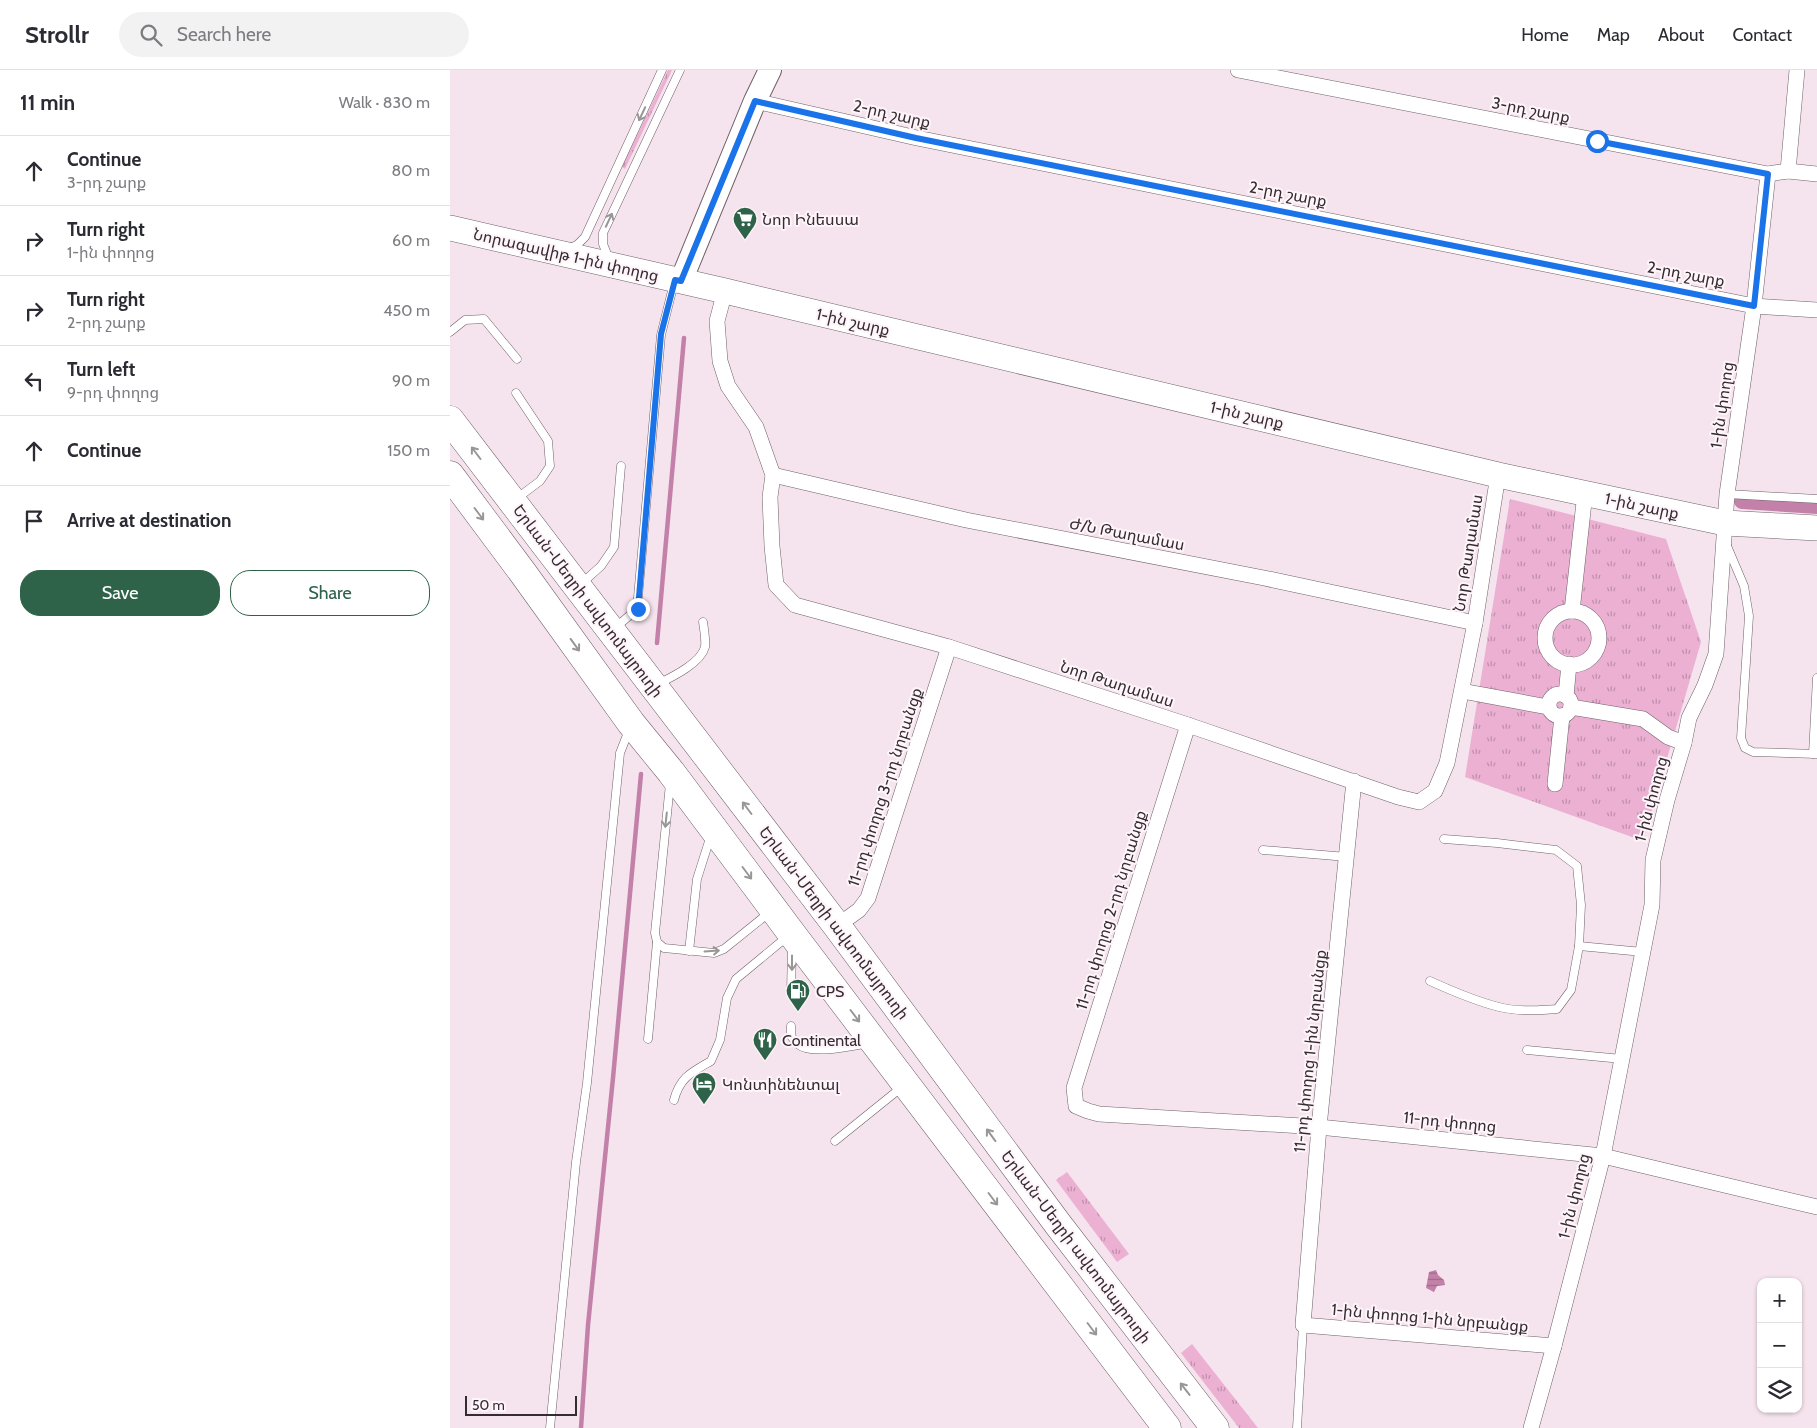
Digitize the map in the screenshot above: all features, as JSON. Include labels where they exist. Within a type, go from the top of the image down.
[{"type":"highway","name":"Երևան-Մեղրի ավտոմայրուղի","points":[[450,420],[837,926],[1052,1216],[1215,1428]]},
{"type":"highway","points":[[450,475],[632,723],[1167,1428]]},
{"type":"main road","name":"Նորագավիթ 1-ին փողոց","points":[[450,228],[678,280]]},
{"type":"main road","name":"1-ին շարք","points":[[678,280],[1498,475],[1585,493],[1724,530],[1817,528]]},
{"type":"street","points":[[678,280],[770,70]]},
{"type":"street","name":"3-րդ շարք","points":[[1238,70],[1768,174],[1788,170],[1817,174]]},
{"type":"street","points":[[1788,170],[1796,70]]},
{"type":"street","name":"2-րդ շարք","points":[[755,101],[916,138],[1754,306],[1817,310]]},
{"type":"street","name":"1-ին փողոց","points":[[1531,1428],[1603,1156],[1652,905],[1653,860],[1667,800],[1684,743],[1689,718],[1705,685],[1716,654],[1727,494],[1754,306],[1768,174]]},
{"type":"street","name":"Նոր Թաղամաս","points":[[725,291],[717,321],[720,361],[728,386],[756,426],[773,475],[770,507],[776,585],[795,605],[949,647],[1188,725],[1398,797],[1419,802],[1435,791],[1447,763],[1475,623],[1498,475]]},
{"type":"street","name":"Ժ/Ն Թաղամաս","points":[[773,475],[966,520],[1264,578],[1475,623]]},
{"type":"street","points":[[1572,611],[1585,493]]},
{"type":"street","points":[[1572,611],[1581,612],[1588,616],[1598,631],[1599,639],[1597,648],[1586,661],[1569,664],[1560,662],[1548,649],[1546,631],[1556,616],[1572,611]]},
{"type":"street","name":"11-րդ փողոց 3-րդ նրբանցք","points":[[837,926],[859,910],[868,898],[949,647]]},
{"type":"street","points":[[1556,784],[1566,706],[1569,664]]},
{"type":"street","points":[[1462,691],[1548,707],[1555,716],[1566,706]]},
{"type":"street","points":[[1548,707],[1550,699],[1555,695],[1566,706],[1644,719],[1668,737],[1684,743]]},
{"type":"street","name":"11-րդ փողոց 2-րդ նրբանցք","points":[[1076,1106],[1074,1088],[1188,725]]},
{"type":"street","name":"11-րդ փողոց 1-ին նրբանցք","points":[[1303,1325],[1319,1127],[1354,781]]},
{"type":"street","name":"11-րդ փողոց","points":[[1076,1106],[1088,1112],[1099,1114],[1319,1127],[1603,1156],[1817,1207]]},
{"type":"street","name":"1-ին փողոց 1-ին նրբանցք","points":[[1303,1325],[1554,1346]]},
{"type":"lane","points":[[560,253],[577,245],[585,237],[662,70]]},
{"type":"lane","points":[[612,265],[603,244],[603,233],[680,70]]},
{"type":"lane","points":[[612,631],[638,609],[661,334],[678,280]]},
{"type":"lane","points":[[450,332],[465,320],[484,319],[517,359]]},
{"type":"lane","points":[[513,502],[540,481],[550,466],[548,441],[516,393]]},
{"type":"lane","points":[[578,587],[601,566],[614,547],[621,466]]},
{"type":"lane","points":[[1727,494],[1817,499]]},
{"type":"lane","points":[[1724,530],[1744,586],[1749,616],[1741,738],[1745,748],[1753,752],[1815,754],[1817,678]]},
{"type":"lane","points":[[654,686],[683,670],[700,656],[705,646],[703,622]]},
{"type":"lane","points":[[550,1428],[576,1162],[588,1073],[620,753],[632,723]]},
{"type":"lane","points":[[648,1039],[671,772]]},
{"type":"lane","points":[[689,950],[697,879],[714,829]]},
{"type":"lane","points":[[1430,981],[1500,1008],[1529,1011],[1558,1009],[1571,990],[1579,946],[1581,905],[1578,866],[1556,850],[1444,839]]},
{"type":"lane","points":[[1263,850],[1347,857]]},
{"type":"lane","points":[[657,942],[664,948],[714,953],[724,949],[774,909]]},
{"type":"lane","points":[[792,934],[792,993]]},
{"type":"lane","points":[[674,1100],[676,1090],[688,1074],[712,1061],[720,1040],[728,998],[736,979],[792,934]]},
{"type":"lane","points":[[1579,946],[1643,952]]},
{"type":"lane","points":[[791,1026],[791,1036],[800,1046],[816,1049],[838,1048],[874,1042]]},
{"type":"lane","points":[[1527,1050],[1622,1059]]},
{"type":"lane","points":[[835,1141],[906,1084]]},
{"type":"lane","points":[[1297,1428],[1303,1325]]},
{"type":"green space","points":[[668,70],[672,70],[625,169],[622,167]]},
{"type":"green space","points":[[1510,499],[1666,539],[1701,642],[1643,841],[1465,777]]},
{"type":"green space","points":[[1067,1172],[1129,1254],[1117,1262],[1056,1180]]},
{"type":"green space","points":[[1192,1344],[1258,1428],[1239,1428],[1181,1353]]},
{"type":"shaded area","points":[[1436,1270],[1438,1275],[1444,1280],[1445,1285],[1437,1286],[1434,1292],[1426,1288],[1429,1272]]},
{"type":"waterway","points":[[657,643],[684,338]]},
{"type":"waterway","points":[[1742,501],[1817,506]]},
{"type":"waterway","points":[[581,1428],[588,1325],[641,774]]},
{"type":"place","name":"Նոր Ինեսսա","points":[[745,240]]},
{"type":"place","name":"CPS","points":[[798,1012]]},
{"type":"place","name":"Continental","points":[[765,1061]]},
{"type":"place","name":"Կոնտինենտալ","points":[[704,1105]]},
{"type":"route","points":[[638,609],[661,334],[675,280],[681,281],[755,101],[916,138],[1754,306],[1768,174],[1597,141]]}]
